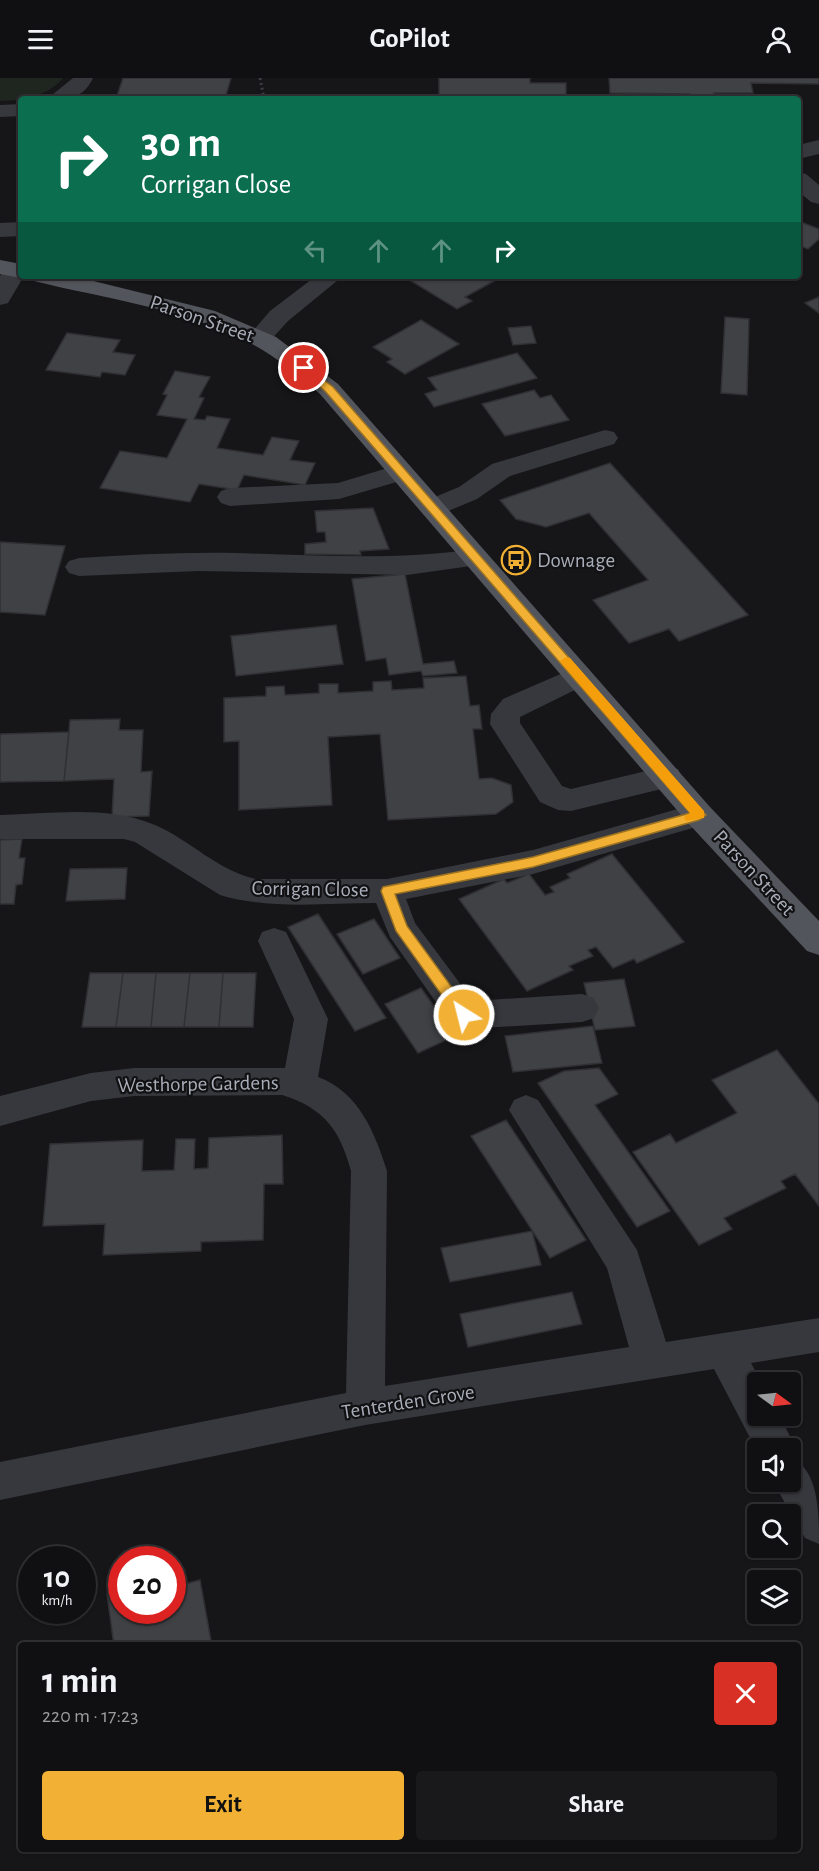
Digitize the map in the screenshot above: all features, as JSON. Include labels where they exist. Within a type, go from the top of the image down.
[{"type":"main road","name":"Parson Street","points":[[55,279],[161,304],[220,321],[259,338],[291,358],[329,389],[699,815],[819,942]]},
{"type":"street","points":[[64,96],[80,88]]},
{"type":"street","points":[[0,111],[18,110]]},
{"type":"street","points":[[801,151],[819,147]]},
{"type":"street","points":[[801,182],[819,197]]},
{"type":"street","points":[[0,230],[18,229]]},
{"type":"street","points":[[0,298],[12,269]]},
{"type":"street","points":[[259,338],[279,316],[327,279]]},
{"type":"street","points":[[432,508],[468,493],[501,470],[605,438]]},
{"type":"street","points":[[230,497],[339,491],[401,472]]},
{"type":"street","points":[[79,567],[197,562],[345,566],[444,564],[475,558]]},
{"type":"street","points":[[579,676],[513,706],[506,714],[505,724],[551,794],[558,799],[571,800],[667,777]]},
{"type":"street","name":"Corrigan Close","points":[[0,827],[98,825],[126,827],[147,834],[231,886],[256,891],[387,891],[533,862],[699,815]]},
{"type":"street","points":[[387,891],[401,928],[464,1015],[582,1008]]},
{"type":"street","points":[[274,941],[311,1019],[299,1086]]},
{"type":"street","name":"Westhorpe Gardens","points":[[0,1111],[91,1087],[134,1082],[282,1081],[315,1091],[343,1114],[359,1137],[369,1171],[365,1407]]},
{"type":"street","points":[[526,1110],[624,1262],[652,1363]]},
{"type":"street","name":"Tenterden Grove","points":[[0,1481],[365,1407],[725,1352],[819,1335]]},
{"type":"street","points":[[725,1352],[747,1394]]},
{"type":"street","points":[[800,1492],[819,1524]]},
{"type":"path","points":[[260,78],[263,96]]},
{"type":"shaded area","points":[[0,78],[63,78],[50,89],[34,96],[18,96],[18,100],[0,101]]},
{"type":"building","points":[[123,78],[231,78],[226,96],[117,96]]},
{"type":"building","points":[[439,78],[530,78],[530,83],[566,83],[566,96],[439,96]]},
{"type":"building","points":[[609,78],[819,78],[819,84],[751,83],[753,93],[714,93],[714,96],[610,93]]},
{"type":"building","points":[[801,222],[819,229],[819,239],[808,249],[801,246]]},
{"type":"building","points":[[408,279],[498,279],[465,297],[472,301],[457,309]]},
{"type":"building","points":[[819,297],[819,313],[805,303]]},
{"type":"building","points":[[725,317],[749,319],[747,395],[721,393]]},
{"type":"building","points":[[421,320],[459,344],[405,374],[387,362],[392,359],[373,347]]},
{"type":"building","points":[[531,326],[536,343],[513,345],[508,328]]},
{"type":"building","points":[[67,333],[120,340],[113,352],[135,355],[125,375],[102,372],[100,377],[46,370]]},
{"type":"building","points":[[517,353],[537,378],[434,407],[425,394],[437,390],[428,378]]},
{"type":"building","points":[[175,371],[210,377],[199,397],[204,398],[194,419],[205,420],[207,416],[230,419],[217,448],[263,455],[272,437],[299,441],[290,460],[315,463],[305,485],[244,475],[237,490],[199,484],[190,502],[100,488],[120,451],[167,458],[187,419],[157,415],[167,395],[163,394]]},
{"type":"building","points":[[534,390],[540,398],[551,395],[569,420],[505,436],[482,404]]},
{"type":"building","points":[[610,463],[748,615],[679,641],[669,629],[629,643],[593,600],[648,580],[589,513],[546,527],[516,519],[500,500]]},
{"type":"building","points":[[373,508],[389,549],[360,551],[361,555],[305,554],[305,544],[326,542],[325,532],[317,532],[315,511]]},
{"type":"building","points":[[0,542],[65,546],[45,615],[0,612]]},
{"type":"building","points":[[405,574],[423,664],[454,661],[457,673],[423,676],[421,671],[389,675],[386,658],[366,661],[352,579]]},
{"type":"building","points":[[336,625],[343,664],[236,676],[231,636]]},
{"type":"building","points":[[466,676],[470,706],[479,705],[482,729],[473,729],[479,779],[492,778],[511,785],[513,802],[496,814],[388,820],[380,734],[328,737],[332,805],[239,810],[239,741],[224,742],[224,698],[266,696],[266,687],[284,686],[285,695],[319,693],[319,684],[338,684],[338,693],[373,691],[373,682],[391,681],[392,690],[424,688],[423,678]]},
{"type":"building","points":[[120,719],[119,730],[143,730],[141,772],[152,771],[149,816],[112,817],[114,779],[64,781],[70,720]]},
{"type":"building","points":[[69,732],[64,781],[0,782],[0,734]]},
{"type":"building","points":[[22,839],[19,858],[25,858],[22,884],[16,885],[14,904],[0,904],[0,840]]},
{"type":"building","points":[[612,854],[684,942],[637,963],[634,959],[613,968],[596,947],[588,950],[593,956],[569,966],[573,970],[527,991],[459,899],[504,879],[507,883],[529,874],[545,895],[554,892],[550,887],[570,878],[567,874]]},
{"type":"building","points":[[127,868],[125,899],[66,901],[70,869]]},
{"type":"building","points":[[318,914],[386,1018],[355,1031],[288,927]]},
{"type":"building","points":[[374,919],[400,958],[363,974],[337,934]]},
{"type":"building","points":[[90,973],[123,973],[116,1027],[82,1027]]},
{"type":"building","points":[[123,973],[156,973],[151,1027],[116,1027]]},
{"type":"building","points":[[156,973],[190,973],[184,1027],[151,1027]]},
{"type":"building","points":[[190,973],[223,973],[219,1027],[184,1027]]},
{"type":"building","points":[[223,973],[256,973],[253,1027],[219,1027]]},
{"type":"building","points":[[624,979],[635,1026],[595,1030],[584,983]]},
{"type":"building","points":[[421,988],[455,1036],[418,1053],[385,1004]]},
{"type":"building","points":[[593,1026],[602,1063],[513,1072],[505,1036]]},
{"type":"building","points":[[777,1050],[819,1104],[819,1206],[795,1174],[781,1181],[786,1188],[724,1218],[732,1229],[699,1245],[633,1152],[670,1134],[676,1143],[737,1113],[712,1080]]},
{"type":"building","points":[[599,1068],[618,1094],[595,1105],[670,1211],[637,1227],[538,1083],[564,1071]]},
{"type":"building","points":[[506,1120],[586,1240],[550,1258],[471,1136]]},
{"type":"building","points":[[282,1135],[283,1184],[264,1184],[263,1240],[201,1242],[201,1251],[103,1255],[105,1224],[43,1226],[50,1144],[143,1140],[142,1171],[174,1170],[176,1139],[195,1139],[194,1169],[208,1168],[209,1138]]},
{"type":"building","points":[[532,1231],[541,1265],[450,1282],[441,1248]]},
{"type":"building","points":[[572,1292],[582,1324],[468,1347],[460,1314]]},
{"type":"building","points":[[200,1580],[211,1642],[113,1642],[111,1624],[186,1624],[186,1584]]},
{"type":"slow traffic","points":[[566,661],[699,815],[690,817]]},
{"type":"place","name":"Downage","points":[[516,560]]},
{"type":"route","points":[[304,368],[329,389],[699,815],[533,862],[387,891],[401,928],[464,1015]]}]
